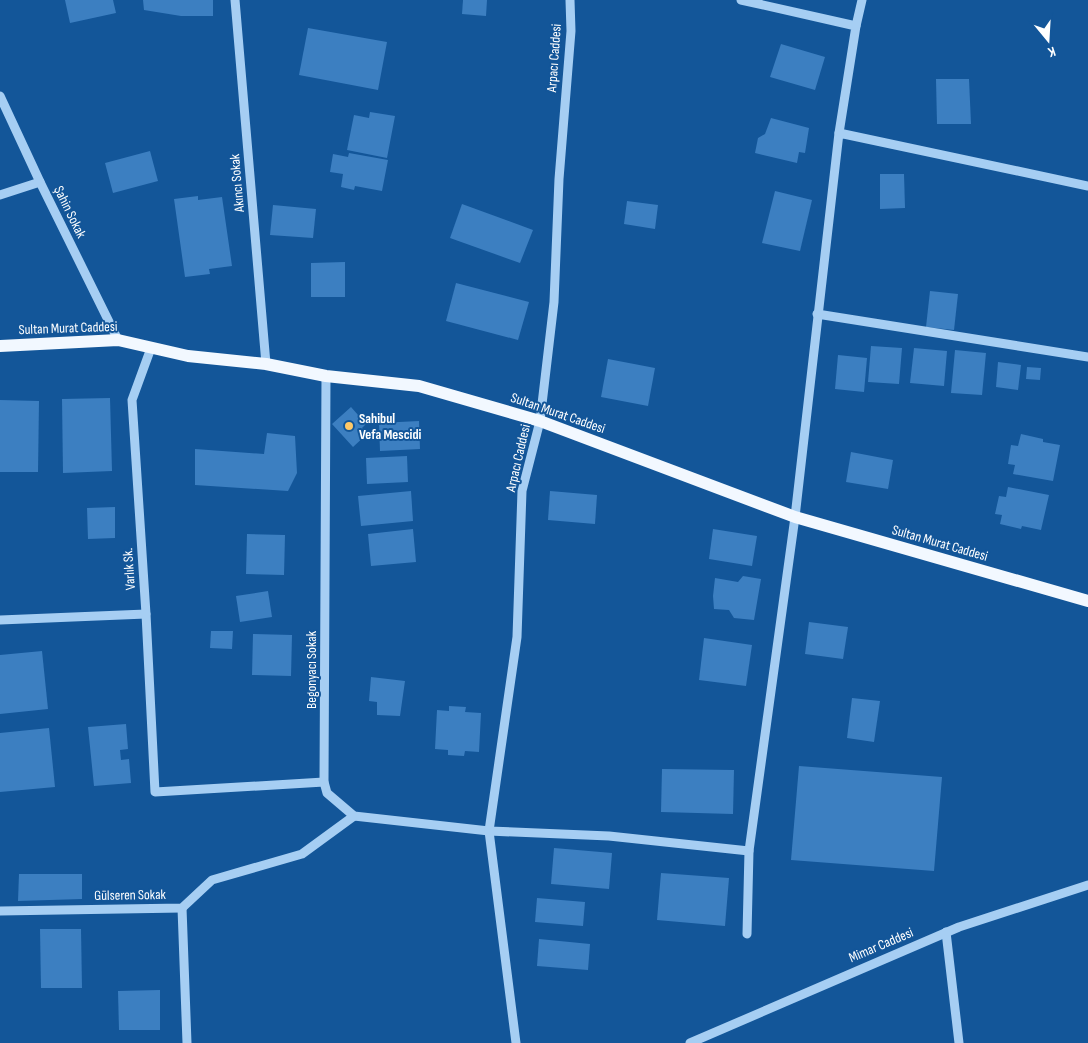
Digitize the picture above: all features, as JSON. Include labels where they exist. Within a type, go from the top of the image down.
[{"type":"main road","name":"Sultan Murat Caddesi","points":[[0,346],[118,340],[188,356],[266,364],[326,376],[419,386],[540,421],[795,517],[1088,601]]},
{"type":"street","name":"Akıncı Sokak","points":[[235,0],[266,364]]},
{"type":"street","name":"Arpacı Caddesi","points":[[516,1043],[489,831],[517,637],[522,491],[540,421],[554,302],[559,179],[570,31],[570,0]]},
{"type":"street","points":[[741,0],[856,26]]},
{"type":"street","points":[[747,934],[749,852],[795,517],[839,133],[862,0]]},
{"type":"street","name":"Şahin Sokak","points":[[0,96],[118,340]]},
{"type":"street","points":[[839,133],[1088,186]]},
{"type":"street","points":[[0,195],[40,182]]},
{"type":"street","points":[[818,314],[1088,357]]},
{"type":"street","name":"Varlık Sk.","points":[[151,348],[132,400],[155,792],[324,782]]},
{"type":"street","name":"Begonyacı Sokak","points":[[324,782],[326,376]]},
{"type":"street","points":[[0,620],[146,614]]},
{"type":"street","points":[[324,782],[327,793],[354,816],[489,831],[609,836],[749,852]]},
{"type":"street","name":"Gülseren Sokak","points":[[0,911],[182,908],[212,880],[302,854],[354,816]]},
{"type":"street","name":"Mimar Caddesi","points":[[690,1043],[946,932],[1088,885]]},
{"type":"street","points":[[182,908],[187,1043]]},
{"type":"street","points":[[946,932],[959,1043]]},
{"type":"building","points":[[65,0],[113,0],[116,13],[70,23]]},
{"type":"building","points":[[143,0],[213,0],[213,16],[181,16],[144,10]]},
{"type":"building","points":[[463,0],[487,0],[486,16],[462,14]]},
{"type":"building","points":[[308,28],[387,42],[378,90],[299,75]]},
{"type":"building","points":[[781,44],[825,57],[815,90],[770,77]]},
{"type":"building","points":[[936,79],[969,79],[971,124],[937,124]]},
{"type":"building","points":[[370,112],[395,116],[387,158],[347,150],[354,115],[369,118]]},
{"type":"building","points":[[771,118],[809,128],[805,153],[799,152],[797,163],[755,153],[758,138],[765,134]]},
{"type":"building","points":[[150,151],[158,181],[113,193],[105,163]]},
{"type":"building","points":[[349,153],[388,160],[382,191],[355,186],[354,190],[341,187],[343,174],[330,172],[333,154],[348,157]]},
{"type":"building","points":[[880,174],[904,174],[905,208],[880,209]]},
{"type":"building","points":[[775,191],[812,200],[800,251],[762,243]]},
{"type":"building","points":[[198,196],[198,200],[222,197],[232,266],[209,269],[210,274],[185,277],[174,199]]},
{"type":"building","points":[[627,201],[658,205],[655,229],[624,224]]},
{"type":"building","points":[[462,204],[533,230],[520,263],[450,238]]},
{"type":"building","points":[[273,205],[316,209],[313,238],[270,235]]},
{"type":"building","points":[[345,262],[345,297],[311,297],[311,263]]},
{"type":"building","points":[[456,283],[529,302],[518,340],[446,321]]},
{"type":"building","points":[[930,291],[958,294],[954,330],[926,327]]},
{"type":"building","points":[[871,346],[902,348],[899,384],[868,382]]},
{"type":"building","points":[[914,348],[947,351],[944,386],[910,383]]},
{"type":"building","points":[[955,350],[986,353],[982,395],[951,393]]},
{"type":"building","points":[[838,355],[867,358],[864,392],[835,389]]},
{"type":"building","points":[[608,359],[655,368],[648,406],[601,397]]},
{"type":"building","points":[[998,362],[1021,365],[1018,390],[996,387]]},
{"type":"building","points":[[1027,367],[1041,368],[1040,380],[1026,379]]},
{"type":"building","points":[[110,398],[112,471],[63,473],[62,399]]},
{"type":"building","points":[[0,400],[39,401],[38,472],[0,472]]},
{"type":"building","name":"Sahibul Vefa Mescidi","points":[[351,407],[366,424],[362,428],[367,434],[353,447],[332,424]]},
{"type":"building","points":[[419,421],[420,449],[380,451],[379,423]]},
{"type":"building","points":[[267,433],[295,436],[297,473],[288,491],[195,485],[195,449],[264,454]]},
{"type":"building","points":[[1021,434],[1043,439],[1043,442],[1060,445],[1053,481],[1013,474],[1015,465],[1008,464],[1011,445],[1018,446]]},
{"type":"building","points":[[851,452],[893,460],[888,489],[846,482]]},
{"type":"building","points":[[407,456],[408,482],[367,484],[366,458]]},
{"type":"building","points":[[1008,487],[1049,495],[1041,530],[1022,526],[1021,529],[1000,524],[1002,515],[995,514],[999,496],[1006,497]]},
{"type":"building","points":[[411,491],[413,521],[361,526],[358,496]]},
{"type":"building","points":[[550,491],[597,495],[595,524],[548,520]]},
{"type":"building","points":[[115,507],[115,538],[88,539],[87,508]]},
{"type":"building","points":[[413,529],[416,562],[371,566],[368,534]]},
{"type":"building","points":[[713,529],[757,536],[752,566],[709,559]]},
{"type":"building","points":[[247,534],[285,535],[284,575],[246,574]]},
{"type":"building","points":[[743,576],[761,579],[754,620],[734,618],[729,610],[714,609],[715,578],[738,582]]},
{"type":"building","points":[[268,591],[272,617],[240,622],[236,596]]},
{"type":"building","points":[[809,622],[848,627],[843,659],[805,654]]},
{"type":"building","points":[[211,631],[233,631],[232,649],[210,648]]},
{"type":"building","points":[[253,634],[292,635],[291,676],[252,675]]},
{"type":"building","points":[[704,638],[752,645],[746,686],[699,680]]},
{"type":"building","points":[[42,651],[48,709],[0,714],[0,655]]},
{"type":"building","points":[[371,677],[405,681],[400,716],[377,715],[377,702],[369,701]]},
{"type":"building","points":[[852,698],[880,701],[874,742],[847,738]]},
{"type":"building","points":[[449,706],[466,707],[465,712],[481,713],[479,752],[465,751],[464,756],[448,755],[448,750],[435,749],[437,710],[449,711]]},
{"type":"building","points":[[126,724],[128,749],[120,750],[121,760],[129,759],[131,783],[94,786],[88,727]]},
{"type":"building","points":[[49,728],[55,787],[0,792],[0,733]]},
{"type":"building","points":[[799,766],[942,777],[934,871],[791,860]]},
{"type":"building","points":[[662,769],[734,770],[733,814],[661,812]]},
{"type":"building","points":[[554,848],[612,853],[609,889],[551,884]]},
{"type":"building","points":[[661,873],[729,878],[725,926],[657,920]]},
{"type":"building","points":[[19,874],[82,874],[82,899],[18,901]]},
{"type":"building","points":[[537,898],[585,902],[583,926],[535,922]]},
{"type":"building","points":[[40,929],[81,929],[82,988],[41,988]]},
{"type":"building","points":[[539,939],[590,944],[588,970],[537,966]]},
{"type":"building","points":[[160,990],[160,1030],[119,1030],[118,991]]},
{"type":"place","name":"Sahibul Vefa Mescidi","points":[[349,426]]}]
